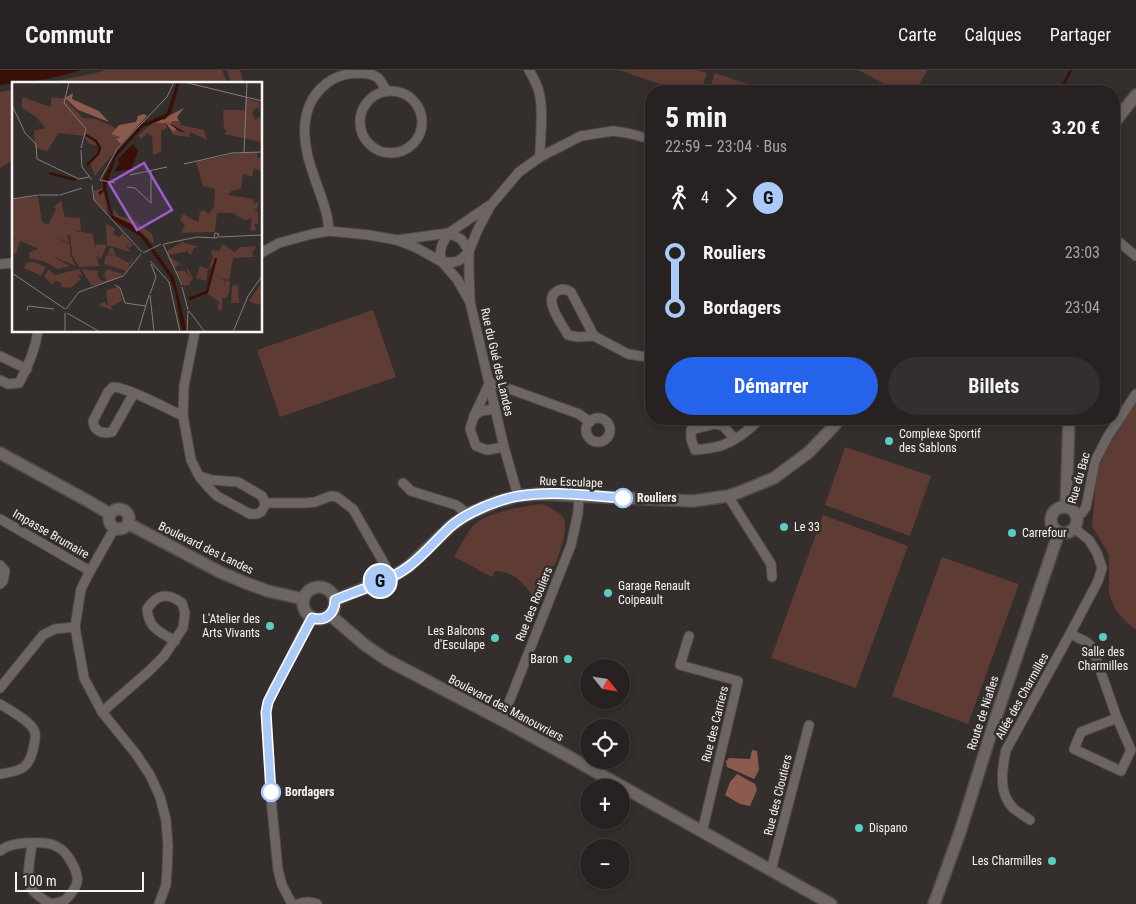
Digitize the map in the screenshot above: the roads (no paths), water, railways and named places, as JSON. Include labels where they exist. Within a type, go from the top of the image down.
[{"type":"street","points":[[529,70],[540,94],[540,157]]},
{"type":"street","points":[[329,231],[326,213],[309,165],[305,122],[310,105],[322,86],[344,74],[371,74],[378,79],[387,91]]},
{"type":"street","points":[[387,91],[398,91],[409,96],[417,104],[422,115],[422,127],[418,138],[410,147],[400,152],[389,154],[377,151],[368,144],[362,134],[359,123],[361,112],[366,102],[376,94],[387,91]]},
{"type":"street","points":[[1120,115],[1136,95]]},
{"type":"street","points":[[470,302],[470,251],[478,228],[491,204],[519,172],[540,157],[581,136],[613,131],[645,136]]},
{"type":"street","points":[[470,251],[457,262],[442,262],[440,256],[443,240],[449,233],[491,204]]},
{"type":"street","points":[[262,253],[279,243],[329,231],[397,240],[449,233],[461,239],[470,251]]},
{"type":"street","name":"Rue du Gué des Landes","points":[[397,240],[415,247],[442,262],[457,279],[470,302],[504,448],[518,496]]},
{"type":"street","points":[[1120,243],[1136,256]]},
{"type":"street","points":[[594,336],[571,292],[567,290],[554,292],[551,298],[551,305],[568,335],[578,337],[594,336],[628,354],[645,356]]},
{"type":"street","points":[[0,380],[8,384],[19,383],[36,346],[38,332]]},
{"type":"street","points":[[195,332],[184,386],[183,416],[191,460],[199,476],[218,496],[250,514],[257,514],[264,508],[265,503],[262,496],[238,482],[212,480],[199,476]]},
{"type":"street","points":[[0,356],[27,369]]},
{"type":"street","points":[[504,448],[487,450],[476,446],[470,429],[490,382],[579,414],[590,422]]},
{"type":"street","points":[[134,393],[112,432],[99,432],[94,427],[93,421],[108,392],[113,387],[119,387],[134,393],[183,416]]},
{"type":"street","name":"Rue du Bac","points":[[1120,418],[1136,394]]},
{"type":"street","points":[[474,416],[481,411],[495,409]]},
{"type":"street","points":[[711,425],[692,430],[691,439],[695,450],[722,446],[754,425]]},
{"type":"street","points":[[719,425],[723,426],[735,439]]},
{"type":"street","name":"Rue Esculape","points":[[335,600],[394,576],[409,566],[452,525],[468,514],[496,502],[518,496],[539,494],[693,501],[728,496],[774,478],[809,452],[835,425]]},
{"type":"street","points":[[1066,507],[1069,425]]},
{"type":"street","name":"Rue du Bac","points":[[1075,522],[1086,507],[1095,461],[1115,425]]},
{"type":"street","points":[[0,453],[110,514]]},
{"type":"street","points":[[403,483],[410,491],[456,505],[468,514]]},
{"type":"street","name":"Rue des Rouliers","points":[[502,720],[571,545],[578,513],[579,495]]},
{"type":"street","points":[[265,503],[306,503],[331,496],[337,498],[353,509],[385,565]]},
{"type":"street","points":[[728,496],[771,564],[772,578]]},
{"type":"street","points":[[1066,507],[1073,510],[1075,522],[1067,532],[1059,532],[1053,526],[1052,514],[1058,508],[1066,507]]},
{"type":"street","points":[[115,510],[124,510],[130,518],[128,524],[124,529],[114,529],[109,521],[110,514],[115,510]]},
{"type":"street","name":"Impasse Brumaire","points":[[0,519],[90,571]]},
{"type":"street","name":"Allée des Charmilles","points":[[1030,820],[1007,800],[1003,788],[1002,769],[1006,750],[1098,581],[1102,568],[1098,553],[1075,522]]},
{"type":"street","name":"Boulevard des Landes","points":[[128,524],[220,572],[268,591],[303,599]]},
{"type":"street","points":[[114,529],[81,589],[75,627],[84,678],[102,712],[136,754],[150,775],[160,797],[166,820],[168,870],[166,885],[159,904]]},
{"type":"street","name":"Route de Niafles","points":[[934,904],[960,832],[995,720],[1059,532]]},
{"type":"street","points":[[0,565],[5,571],[3,581],[0,584]]},
{"type":"street","points":[[319,586],[330,590],[335,600],[334,610],[330,615],[321,619],[312,618],[304,610],[302,604],[305,594],[319,586]]},
{"type":"street","points":[[102,712],[149,672],[164,656],[175,641],[183,628],[185,612],[182,603],[174,597],[163,596],[153,600],[146,609],[147,617],[150,624],[158,631],[175,641]]},
{"type":"street","name":"Boulevard des Manouvriers","points":[[330,615],[386,660],[502,720],[831,904]]},
{"type":"street","points":[[292,904],[282,884],[278,870],[271,798],[266,712],[268,702],[312,618]]},
{"type":"street","points":[[0,688],[43,635],[55,629],[75,627]]},
{"type":"street","points":[[1070,634],[1085,641],[1092,648],[1117,718],[1131,750],[1121,771],[1074,749],[1081,732],[1117,718]]},
{"type":"street","name":"Rue des Carriers","points":[[689,636],[680,665],[738,681],[702,832]]},
{"type":"street","points":[[0,704],[26,721],[34,730],[35,740],[28,765],[14,772],[0,774]]},
{"type":"street","name":"Rue des Cloutiers","points":[[771,870],[808,725]]},
{"type":"street","points":[[0,851],[5,847],[32,843],[46,843],[60,848],[71,860],[78,878],[74,890],[64,901],[51,904],[31,889],[28,877],[32,843]]},
{"type":"street","points":[[298,904],[310,902],[317,904]]},
{"type":"waterway","points":[[1063,85],[1071,70]]},
{"type":"place","name":"Complexe Sportif des Sablons","points":[[889,441]]},
{"type":"place","name":"Rouliers","points":[[623,498]]},
{"type":"place","name":"Le 33","points":[[784,527]]},
{"type":"place","name":"Carrefour","points":[[1012,533]]},
{"type":"place","name":"Garage Renault Coipeault","points":[[608,593]]},
{"type":"place","name":"L'Atelier des Arts Vivants","points":[[270,626]]},
{"type":"place","name":"Salle des Charmilles","points":[[1103,637]]},
{"type":"place","name":"Les Balcons d'Esculape","points":[[495,638]]},
{"type":"place","name":"Baron","points":[[568,659]]},
{"type":"place","name":"Bordagers","points":[[271,792]]},
{"type":"place","name":"Dispano","points":[[859,828]]},
{"type":"place","name":"Les Charmilles","points":[[1052,861]]}]
